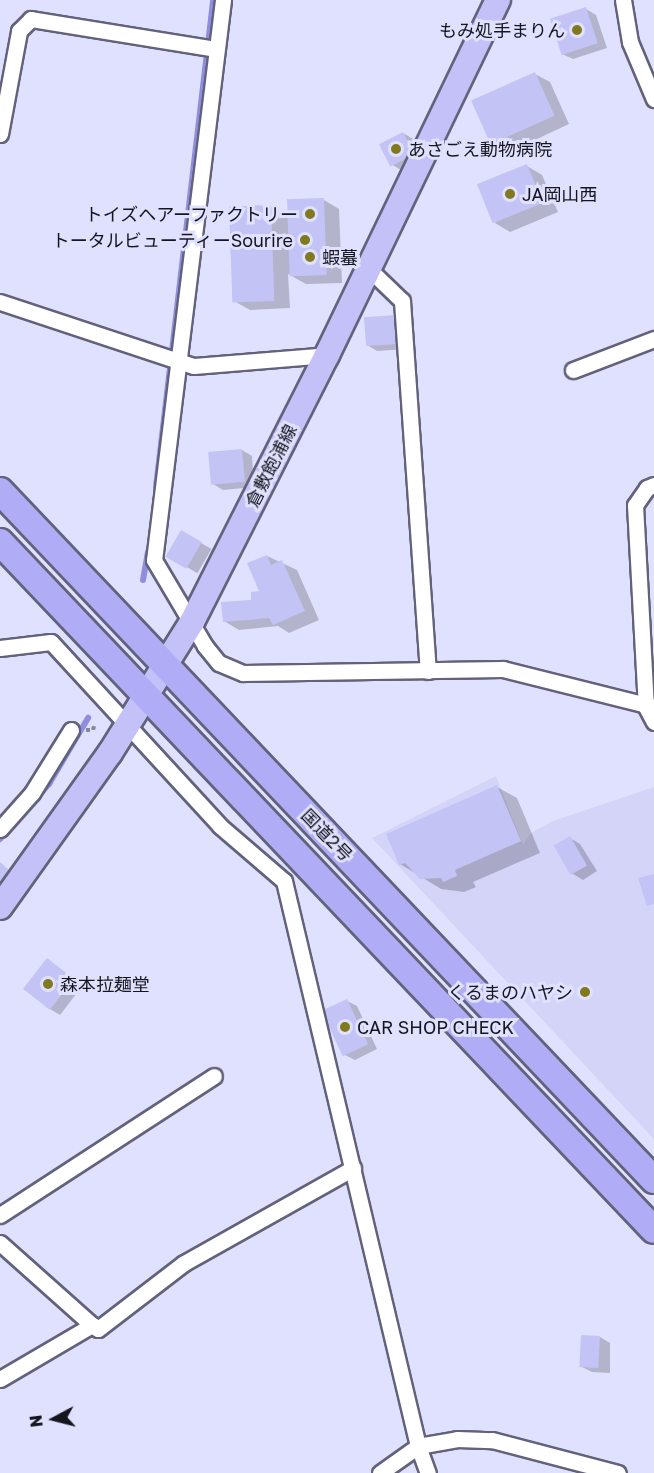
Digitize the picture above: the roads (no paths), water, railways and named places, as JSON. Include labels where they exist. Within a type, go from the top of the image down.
[{"type":"highway","name":"国道2号","points":[[0,490],[654,1180]]},
{"type":"highway","name":"国道2号","points":[[0,542],[654,1230]]},
{"type":"main road","name":"倉敷飽浦線","points":[[0,907],[128,725],[192,622],[327,355],[498,0]]},
{"type":"street","points":[[223,0],[210,48],[172,359],[154,560],[205,646],[232,671],[503,669],[650,707]]},
{"type":"street","points":[[623,0],[630,42],[654,99]]},
{"type":"street","points":[[0,134],[19,31],[31,19],[210,48]]},
{"type":"street","points":[[368,268],[402,301],[428,671]]},
{"type":"street","points":[[0,302],[194,366],[327,355]]},
{"type":"street","points":[[573,370],[654,339]]},
{"type":"street","points":[[654,485],[647,488],[635,505],[650,707],[654,722]]},
{"type":"street","points":[[0,648],[51,642],[220,826],[284,881],[418,1446],[428,1473]]},
{"type":"street","points":[[0,829],[32,794],[71,730]]},
{"type":"street","points":[[0,1215],[214,1076]]},
{"type":"street","points":[[0,1243],[98,1329],[184,1263],[353,1168]]},
{"type":"street","points":[[0,1379],[92,1325]]},
{"type":"street","points":[[380,1473],[418,1446],[457,1439],[492,1440],[618,1473]]},
{"type":"waterway","points":[[156,487],[213,0]]},
{"type":"waterway","points":[[143,580],[148,551]]},
{"type":"waterway","points":[[0,839],[49,784],[88,718]]},
{"type":"place","name":"もみ処手まりん","points":[[577,30]]},
{"type":"place","name":"あさごえ動物病院","points":[[396,149]]},
{"type":"place","name":"JA岡山西","points":[[510,194]]},
{"type":"place","name":"トイズヘアーファクトリー","points":[[310,214]]},
{"type":"place","name":"トータルビューティーSourire","points":[[305,240]]},
{"type":"place","name":"蝦蟇","points":[[310,257]]},
{"type":"place","name":"森本拉麺堂","points":[[48,984]]},
{"type":"place","name":"くるまのハヤシ","points":[[585,992]]},
{"type":"place","name":"CAR SHOP CHECK","points":[[345,1027]]}]
